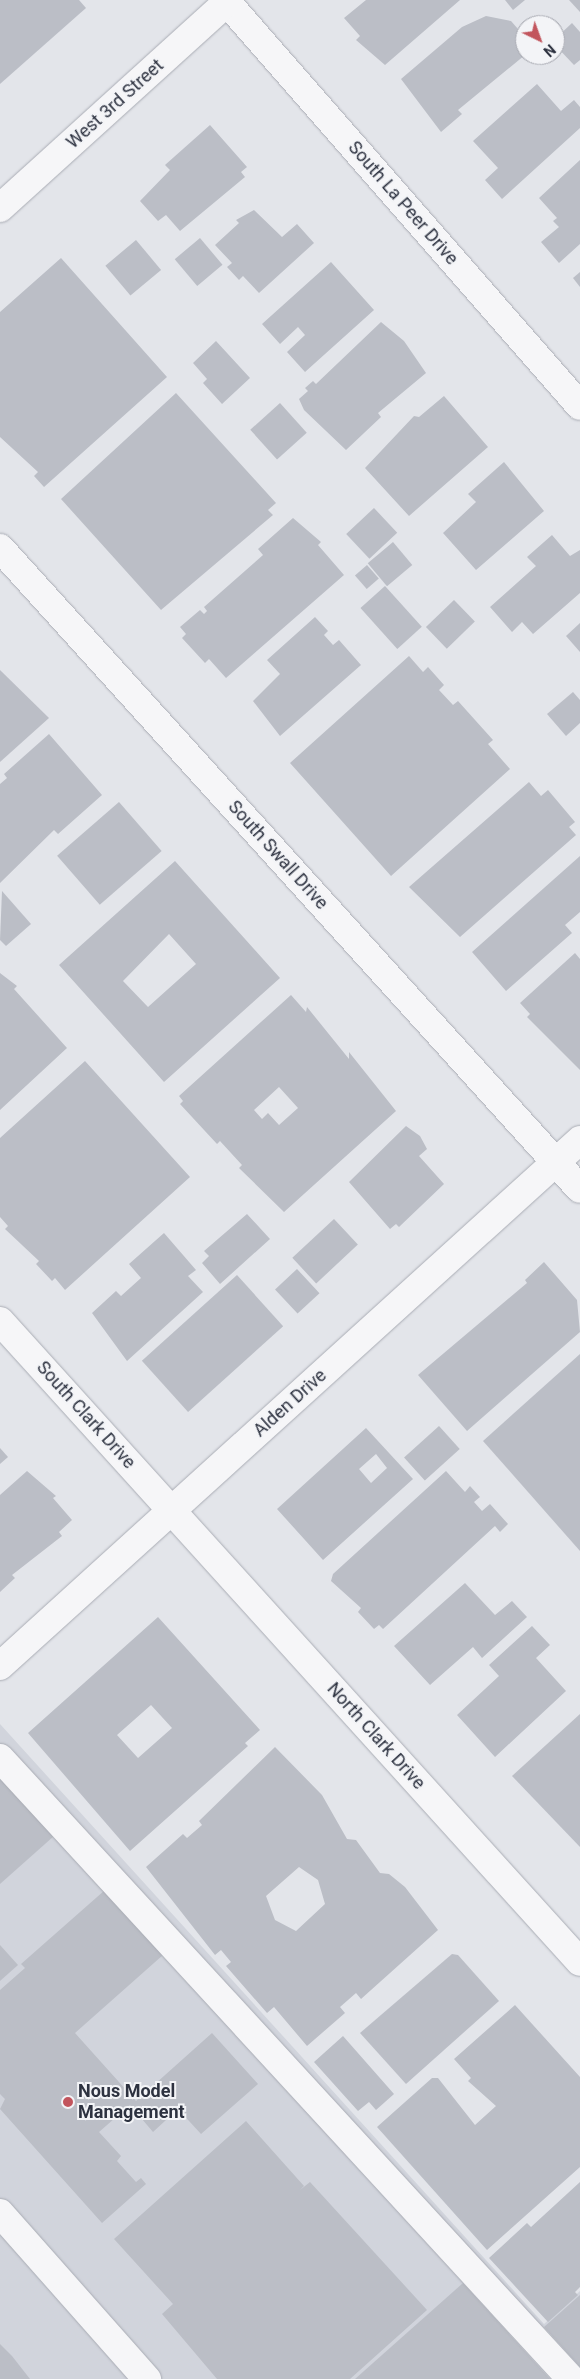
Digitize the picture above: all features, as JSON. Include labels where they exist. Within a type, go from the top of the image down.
[{"type":"street","name":"West 3rd Street","points":[[0,208],[227,1]]},
{"type":"street","name":"South La Peer Drive","points":[[227,1],[580,406]]},
{"type":"street","name":"South Swall Drive","points":[[0,548],[580,1188]]},
{"type":"street","name":"Alden Drive","points":[[0,1666],[580,1140]]},
{"type":"street","name":"South Clark Drive","points":[[0,1321],[172,1509]]},
{"type":"street","name":"North Clark Drive","points":[[172,1509],[580,1962]]},
{"type":"street","points":[[0,1758],[571,2379]]},
{"type":"street","points":[[0,2213],[147,2379]]},
{"type":"shaded area","points":[[0,1724],[544,2324],[580,2291],[580,2379],[0,2379]]},
{"type":"building","points":[[0,0],[79,0],[86,8],[0,84]]},
{"type":"building","points":[[366,0],[460,0],[385,65],[356,40],[360,36],[344,18]]},
{"type":"building","points":[[505,0],[525,0],[513,10]]},
{"type":"building","points":[[569,0],[580,0],[580,12]]},
{"type":"building","points":[[486,16],[511,21],[515,26],[515,63],[458,110],[462,114],[441,132],[401,79],[462,27]]},
{"type":"building","points":[[572,23],[580,32],[580,60],[574,65],[565,56],[565,30]]},
{"type":"building","points":[[537,84],[561,111],[574,100],[580,107],[580,128],[502,199],[485,180],[498,168],[473,141]]},
{"type":"building","points":[[210,125],[247,167],[241,172],[245,177],[180,231],[166,215],[158,221],[140,201],[170,170],[165,165]]},
{"type":"building","points":[[580,160],[580,244],[559,263],[541,242],[559,227],[553,221],[557,218],[539,198]]},
{"type":"building","points":[[254,210],[282,237],[297,224],[314,243],[259,293],[243,276],[239,280],[227,267],[232,263],[215,245],[239,223],[236,220]]},
{"type":"building","points":[[200,238],[222,265],[197,286],[175,259]]},
{"type":"building","points":[[136,240],[161,270],[130,296],[105,266]]},
{"type":"building","points":[[61,258],[167,377],[44,487],[34,476],[38,472],[0,437],[0,312]]},
{"type":"building","points":[[331,262],[374,310],[305,372],[287,352],[305,335],[298,327],[280,344],[262,324]]},
{"type":"building","points":[[580,272],[580,287],[573,278]]},
{"type":"building","points":[[381,322],[404,341],[426,373],[378,413],[381,417],[346,450],[304,410],[299,399],[308,391],[305,388],[313,381],[316,384]]},
{"type":"building","points":[[216,341],[250,378],[222,404],[203,383],[207,379],[193,363]]},
{"type":"building","points":[[176,393],[276,503],[268,510],[273,515],[161,610],[61,499]]},
{"type":"building","points":[[444,396],[488,447],[409,516],[365,468],[414,416],[419,417]]},
{"type":"building","points":[[280,403],[307,433],[277,459],[250,430]]},
{"type":"building","points":[[504,462],[544,511],[476,570],[443,533],[476,502],[468,494]]},
{"type":"building","points":[[374,508],[397,533],[369,559],[346,534]]},
{"type":"building","points":[[293,518],[321,542],[318,545],[344,575],[226,678],[209,659],[205,663],[182,638],[186,634],[180,627],[200,610],[204,614],[207,611],[204,607],[263,555],[258,549]]},
{"type":"building","points":[[552,535],[570,556],[580,550],[580,593],[533,634],[522,622],[512,632],[490,607],[536,566],[527,557]]},
{"type":"building","points":[[393,542],[412,565],[387,586],[368,563]]},
{"type":"building","points":[[367,565],[379,579],[367,589],[355,575]]},
{"type":"building","points":[[385,586],[422,627],[397,649],[360,608]]},
{"type":"building","points":[[454,600],[475,622],[447,649],[426,627]]},
{"type":"building","points":[[315,617],[328,631],[324,635],[333,645],[339,640],[361,665],[280,736],[253,701],[280,674],[267,660]]},
{"type":"building","points":[[580,623],[580,652],[566,636]]},
{"type":"building","points":[[409,656],[423,672],[428,667],[444,685],[439,690],[453,705],[458,701],[493,740],[488,744],[510,769],[391,876],[290,763]]},
{"type":"building","points":[[0,670],[49,718],[0,762]]},
{"type":"building","points":[[573,692],[580,700],[580,723],[566,736],[547,714]]},
{"type":"building","points":[[49,734],[102,795],[58,834],[54,830],[0,883],[0,784],[7,778],[4,774]]},
{"type":"building","points":[[529,782],[541,796],[548,790],[575,822],[569,827],[576,835],[460,937],[409,887]]},
{"type":"building","points":[[119,802],[162,851],[100,905],[57,856]]},
{"type":"building","points":[[580,856],[580,912],[565,925],[572,933],[506,991],[472,952]]},
{"type":"building","points":[[175,861],[280,978],[164,1082],[59,965]],"holes":[[[169,934],[196,964],[148,1007],[123,981]]]},
{"type":"building","points":[[2,891],[31,924],[6,946],[0,940]]},
{"type":"building","points":[[575,953],[580,959],[580,1070],[527,1017],[530,1014],[520,1003]]},
{"type":"building","points":[[0,973],[17,986],[14,989],[67,1048],[0,1110]]},
{"type":"building","points":[[291,995],[306,1012],[307,1007],[349,1059],[349,1052],[396,1111],[284,1212],[239,1168],[242,1165],[220,1141],[217,1144],[180,1104],[183,1101],[179,1096]],"holes":[[[279,1087],[298,1108],[279,1125],[268,1113],[262,1119],[254,1110]]]},
{"type":"building","points":[[85,1061],[190,1177],[65,1290],[55,1278],[52,1281],[36,1264],[39,1261],[5,1229],[8,1226],[0,1217],[0,1138]]},
{"type":"building","points":[[406,1126],[420,1136],[427,1149],[419,1156],[444,1184],[399,1227],[396,1224],[390,1229],[349,1182]]},
{"type":"building","points":[[247,1214],[270,1239],[220,1284],[202,1263],[209,1256],[204,1251]]},
{"type":"building","points":[[334,1219],[358,1245],[316,1283],[292,1258]]},
{"type":"building","points":[[164,1233],[196,1270],[188,1276],[203,1292],[127,1361],[92,1313],[116,1291],[121,1296],[141,1278],[129,1264]]},
{"type":"building","points":[[544,1262],[577,1300],[580,1332],[467,1431],[418,1375],[527,1283],[525,1280]]},
{"type":"building","points":[[297,1269],[320,1293],[298,1314],[275,1289]]},
{"type":"building","points":[[237,1275],[283,1326],[188,1412],[142,1361]]},
{"type":"building","points":[[580,1354],[580,1551],[483,1441]]},
{"type":"building","points":[[439,1426],[460,1449],[425,1480],[404,1457]]},
{"type":"building","points":[[366,1428],[413,1479],[323,1560],[277,1509]],"holes":[[[376,1454],[387,1468],[371,1483],[359,1469]]]},
{"type":"building","points":[[0,1448],[8,1457],[0,1464]]},
{"type":"building","points":[[27,1471],[56,1496],[53,1498],[72,1520],[59,1532],[62,1536],[12,1575],[15,1578],[0,1592],[0,1495]]},
{"type":"building","points":[[446,1471],[465,1492],[470,1486],[480,1497],[474,1502],[482,1511],[490,1504],[508,1524],[500,1532],[495,1526],[383,1629],[379,1625],[374,1629],[358,1612],[361,1608],[331,1581],[333,1574]]},
{"type":"building","points":[[465,1583],[495,1615],[512,1601],[527,1617],[482,1658],[473,1647],[430,1685],[394,1646]]},
{"type":"building","points":[[158,1617],[260,1730],[245,1743],[248,1746],[130,1851],[28,1733]],"holes":[[[151,1705],[172,1728],[138,1758],[117,1735]]]},
{"type":"building","points":[[532,1626],[550,1645],[536,1658],[566,1691],[495,1757],[457,1715],[499,1676],[489,1665]]},
{"type":"building","points":[[580,1714],[580,1847],[512,1776]]},
{"type":"building","points":[[275,1747],[322,1795],[347,1839],[356,1840],[380,1873],[389,1874],[405,1887],[438,1930],[361,1999],[356,1993],[340,2007],[345,2013],[307,2046],[274,2007],[267,2013],[226,1966],[231,1962],[221,1950],[215,1955],[146,1867],[183,1834],[187,1838],[202,1825],[199,1821]],"holes":[[[299,1867],[318,1880],[325,1904],[296,1931],[275,1920],[266,1896]]]},
{"type":"building","points":[[0,1777],[54,1836],[0,1884]]},
{"type":"building","points":[[105,1890],[163,1955],[75,2033],[136,2101],[212,2033],[258,2084],[201,2134],[178,2109],[153,2132],[130,2105],[99,2132],[121,2156],[117,2161],[136,2182],[141,2178],[146,2184],[102,2223],[0,2109],[5,2099],[0,2094],[0,1990],[25,1968],[21,1964]]},
{"type":"building","points":[[0,1945],[18,1965],[0,1981]]},
{"type":"building","points":[[452,1954],[458,1955],[499,2001],[406,2084],[360,2033]]},
{"type":"building","points":[[515,2005],[580,2077],[580,2167],[487,2250],[377,2127],[432,2078],[438,2078],[475,2125],[496,2106],[468,2081],[471,2078],[454,2059]]},
{"type":"building","points":[[343,2036],[394,2094],[376,2110],[369,2102],[358,2111],[314,2062]]},
{"type":"building","points":[[246,2121],[304,2186],[300,2190],[310,2182],[427,2310],[350,2379],[217,2379],[162,2314],[173,2304],[114,2239]]},
{"type":"building","points":[[580,2182],[580,2287],[575,2292],[578,2295],[548,2322],[489,2258],[527,2223],[531,2227]]},
{"type":"building","points":[[463,2283],[550,2379],[355,2379]]},
{"type":"building","points":[[580,2295],[580,2367],[544,2327]]},
{"type":"building","points":[[0,2344],[12,2356],[30,2379],[0,2379]]},
{"type":"place","name":"Nous Model Management","points":[[68,2102]]}]
